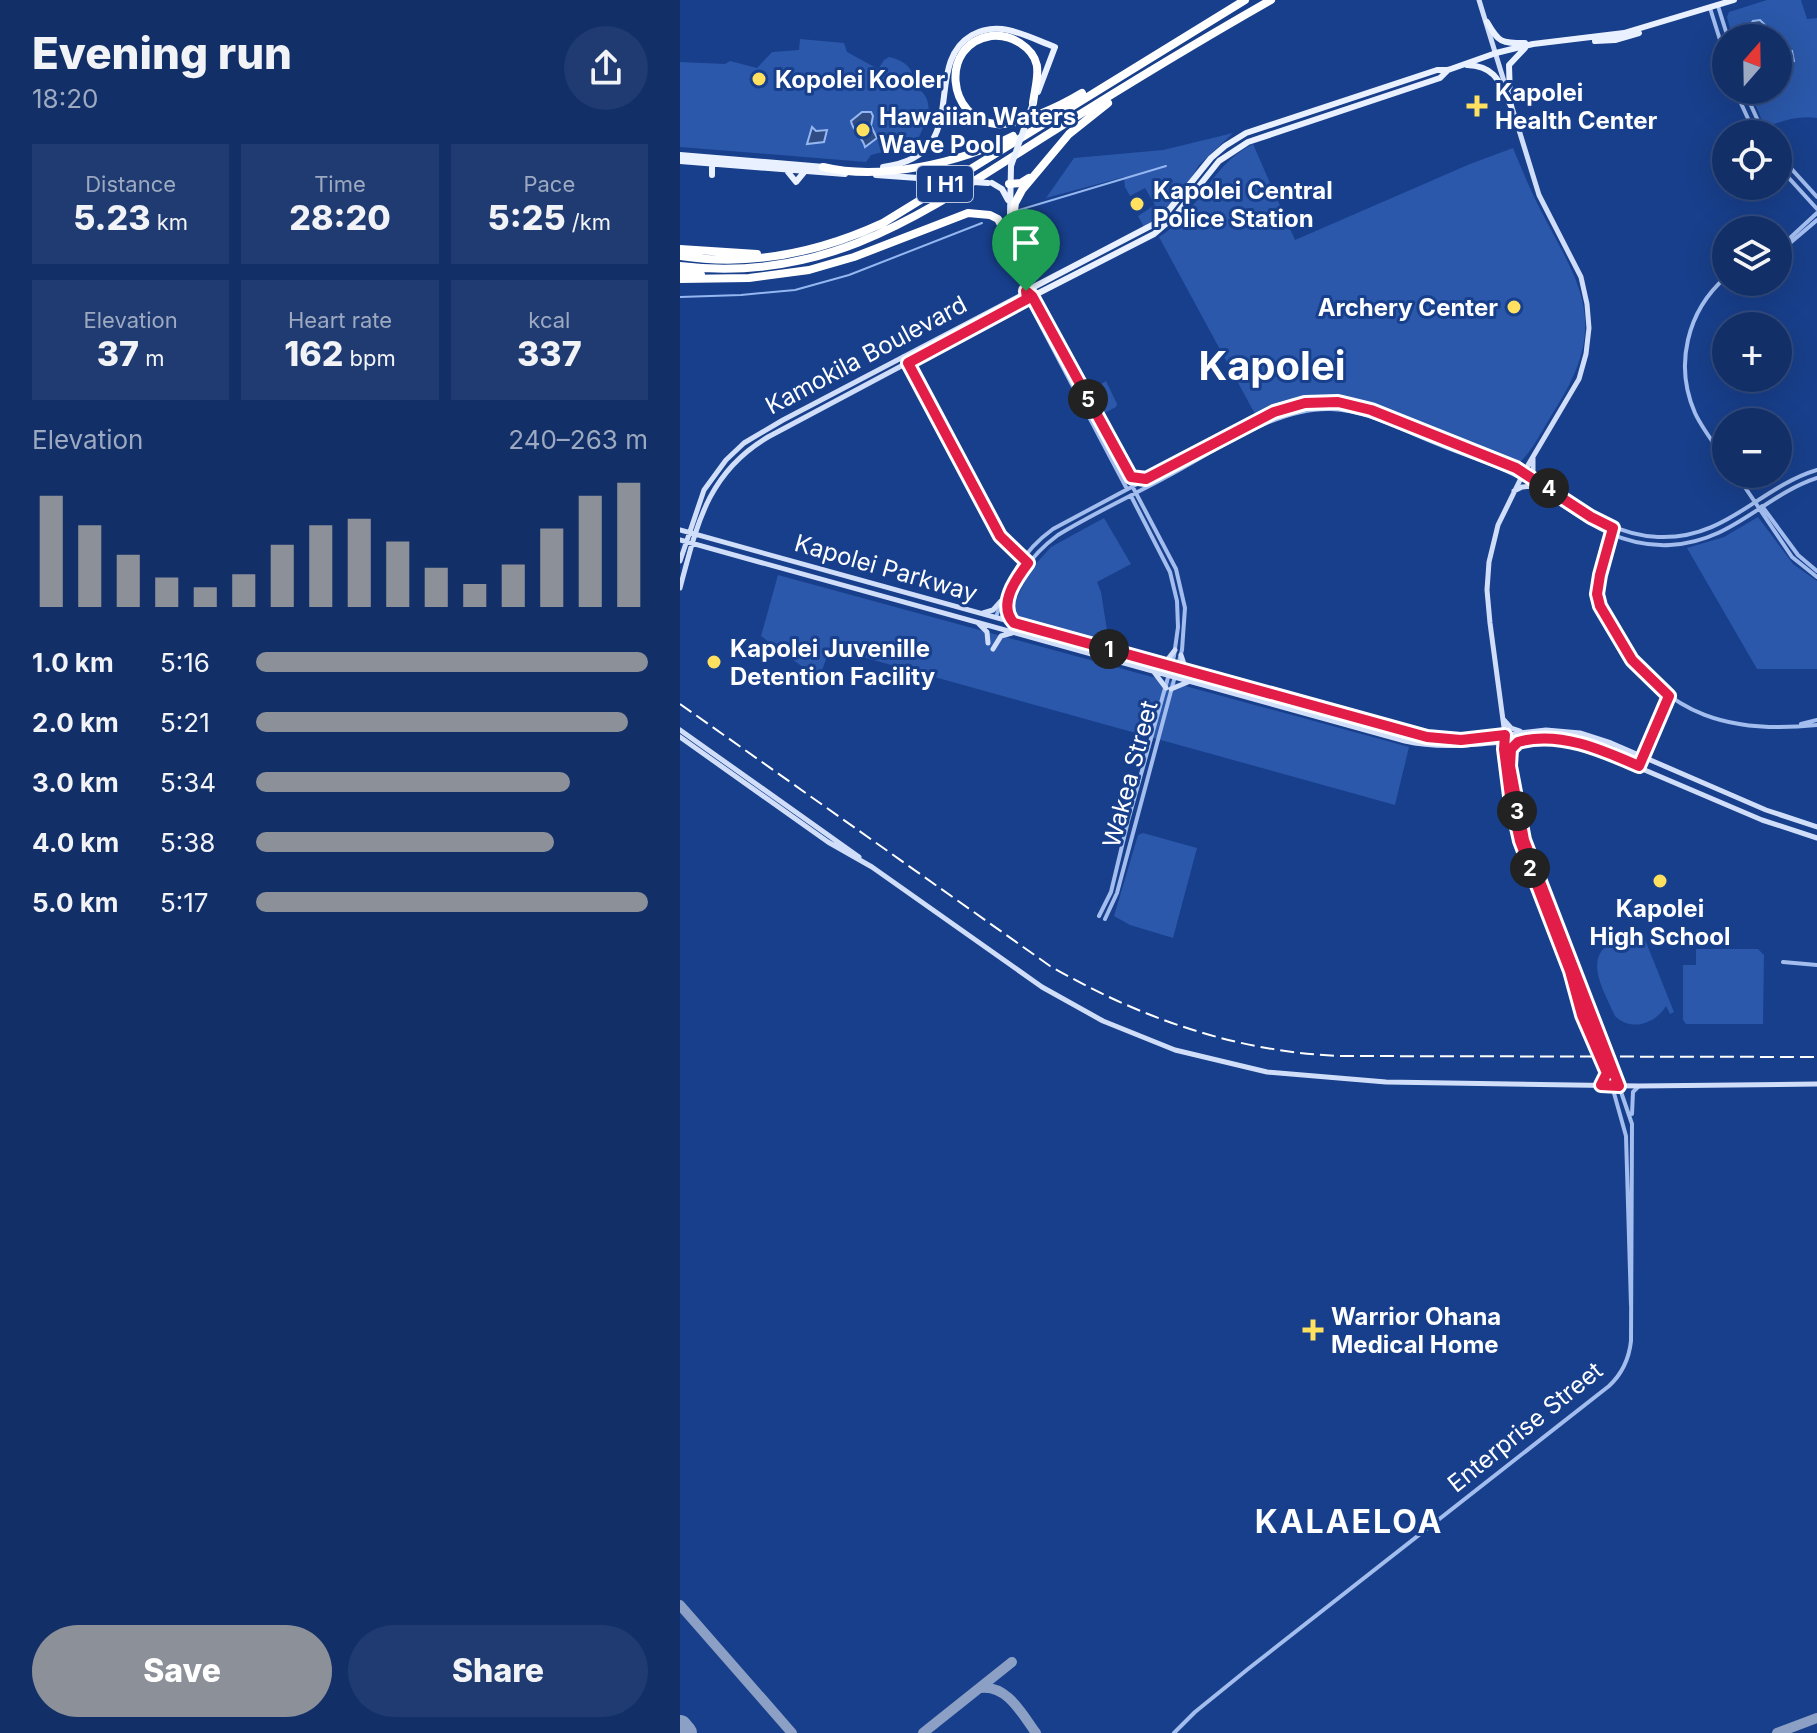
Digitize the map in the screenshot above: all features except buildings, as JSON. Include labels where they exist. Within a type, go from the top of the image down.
[{"type":"highway","name":"I H1","points":[[680,256],[745,260],[806,251],[851,238],[883,223],[1245,0]]},
{"type":"highway","name":"I H1","points":[[680,269],[737,269],[814,259],[874,237],[958,190],[1271,0]]},
{"type":"highway","points":[[1011,232],[1017,199],[1058,146],[1091,115],[1229,25]]},
{"type":"highway","points":[[1033,103],[1038,82],[1037,67],[1021,43],[1002,36],[988,37],[974,42],[960,56],[954,80],[963,106],[981,120],[1004,124],[1034,116],[1078,96],[1138,59],[1188,34]]},
{"type":"highway","points":[[823,167],[890,170],[943,162],[1008,139],[1077,102]]},
{"type":"highway","points":[[1009,184],[1021,183],[1035,173]]},
{"type":"highway","points":[[794,273],[865,247],[958,190]]},
{"type":"highway","points":[[680,279],[749,278],[794,273],[854,257],[968,213],[998,219],[1011,244]]},
{"type":"highway","points":[[680,249],[742,254],[806,251]]},
{"type":"highway","points":[[680,269],[749,278]]},
{"type":"main road","points":[[1479,0],[1539,195],[1578,269],[1589,319],[1587,346],[1579,379],[1522,475],[1493,540],[1487,590],[1512,809],[1523,849],[1570,971],[1582,1015],[1615,1086]]},
{"type":"main road","points":[[1448,70],[1530,45],[1624,38],[1734,0]]},
{"type":"main road","points":[[1487,22],[1502,43],[1530,45]]},
{"type":"main road","name":"Wakea Street","points":[[823,167],[893,166],[927,148],[941,122],[951,61],[958,48],[972,35],[1002,29],[1055,47],[1011,166],[1009,184],[1011,244],[1015,264],[1028,295]]},
{"type":"main road","points":[[1511,106],[1509,65],[1530,45]]},
{"type":"main road","points":[[1460,66],[1477,65],[1491,71],[1499,79],[1511,106]]},
{"type":"main road","name":"Kamokila Boulevard","points":[[680,561],[710,493],[746,451],[1160,221],[1187,191],[1197,174],[1225,146],[1246,133],[1437,70],[1448,70]]},
{"type":"main road","name":"Kamokila Boulevard","points":[[692,533],[699,501],[711,478],[744,443],[904,356],[1154,234],[1175,216],[1219,161],[1254,139],[1440,78],[1448,70]]},
{"type":"main road","points":[[680,158],[712,167],[722,162],[823,167]]},
{"type":"main road","points":[[680,158],[785,170],[1009,184]]},
{"type":"main road","points":[[712,167],[712,175],[722,162]]},
{"type":"main road","points":[[785,170],[794,176],[796,182],[805,171]]},
{"type":"main road","points":[[990,183],[1002,189],[1010,204]]},
{"type":"main road","points":[[1514,492],[1536,483],[1533,457]]},
{"type":"main road","name":"Kapolei Parkway","points":[[680,530],[1427,737],[1578,743],[1765,821],[1817,838]]},
{"type":"main road","name":"Kamokila Boulevard","points":[[680,588],[686,542]]},
{"type":"main road","name":"Kapolei Parkway","points":[[686,542],[1427,746],[1462,747],[1505,740],[1525,732],[1555,730],[1580,733],[1766,810],[1817,827]]},
{"type":"main road","points":[[839,585],[842,575]]},
{"type":"main road","points":[[981,614],[1004,602],[1007,614],[1014,623]]},
{"type":"main road","points":[[996,628],[999,618]]},
{"type":"main road","points":[[979,623],[987,632],[988,643]]},
{"type":"main road","points":[[993,649],[1001,636],[1014,633]]},
{"type":"main road","points":[[1093,645],[1110,634],[1113,644],[1121,652]]},
{"type":"main road","points":[[1103,658],[1106,648]]},
{"type":"main road","points":[[1158,663],[1178,653],[1190,671]]},
{"type":"main road","points":[[1154,672],[1168,689],[1189,681]]},
{"type":"main road","points":[[1502,718],[1511,728],[1525,732]]},
{"type":"main road","points":[[680,730],[1053,994],[1120,1029],[1184,1052],[1250,1069],[1386,1082],[1615,1086],[1817,1084]]},
{"type":"main road","points":[[680,737],[835,847],[872,867]]},
{"type":"main road","points":[[1505,740],[1524,840],[1615,1086]]},
{"type":"main road","points":[[1510,766],[1511,749],[1523,740]]},
{"type":"main road","points":[[1639,766],[1643,757]]},
{"type":"main road","points":[[1601,1085],[1607,1073]]},
{"type":"street","points":[[1714,6],[1722,24]]},
{"type":"street","points":[[1714,6],[1718,24]]},
{"type":"street","points":[[1792,169],[1817,197]]},
{"type":"street","points":[[1792,182],[1817,211],[1792,235]]},
{"type":"street","points":[[1792,241],[1817,220]]},
{"type":"street","points":[[1712,291],[1696,316],[1687,343],[1685,366],[1687,389],[1695,411],[1712,438]]},
{"type":"street","name":"Wakea Street","points":[[1028,295],[1143,503],[1173,561],[1182,587],[1185,621],[1178,653],[1151,737],[1102,918],[1117,893],[1158,739],[1168,689]]},
{"type":"street","name":"Wakea Street","points":[[1028,295],[1173,580],[1179,618],[1178,653]]},
{"type":"street","points":[[904,356],[1000,536],[1028,563]]},
{"type":"street","points":[[999,618],[1008,582],[1022,558],[1053,529],[1274,412],[1297,404],[1323,401],[1347,403],[1371,410],[1522,475],[1613,528],[1646,536],[1687,535],[1719,525],[1786,482],[1817,470]]},
{"type":"street","points":[[1004,602],[1028,563],[1058,535],[1275,420],[1300,411],[1324,409],[1363,415],[1522,475]]},
{"type":"street","points":[[1128,476],[1146,479]]},
{"type":"street","points":[[1536,483],[1587,524],[1611,535],[1653,545],[1688,543],[1722,533],[1790,489],[1817,478]]},
{"type":"street","points":[[1117,495],[1122,479]]},
{"type":"street","points":[[1143,503],[1147,487]]},
{"type":"street","points":[[1746,488],[1792,557],[1817,574]]},
{"type":"street","points":[[1119,502],[1129,502],[1138,508]]},
{"type":"street","points":[[1613,528],[1597,594],[1604,614],[1632,660],[1669,696],[1694,711],[1731,724],[1770,728],[1817,722]]},
{"type":"street","points":[[1643,757],[1669,696]]},
{"type":"street","points":[[1783,962],[1817,965]]},
{"type":"street","name":"Enterprise Street","points":[[1174,1733],[1238,1677],[1614,1382],[1625,1366],[1629,1354],[1631,1306],[1632,1128],[1629,1111],[1615,1086]]},
{"type":"street","name":"Enterprise Street","points":[[1615,1086],[1626,1145],[1631,1306]]},
{"type":"street","points":[[1632,1128],[1632,1095],[1639,1086]]},
{"type":"shaded area","points":[[1767,0],[1801,0],[1807,19],[1817,18],[1817,118],[1762,120],[1755,104],[1792,104],[1792,24],[1729,24],[1729,12]]},
{"type":"shaded area","points":[[800,39],[844,43],[847,52],[878,69],[889,57],[905,64],[913,75],[914,87],[924,94],[929,107],[920,136],[915,142],[902,149],[871,155],[866,162],[680,147],[680,62],[725,64],[730,61],[757,68],[772,52],[799,50]]},
{"type":"shaded area","name":"Hawaiian Waters Wave Pool","points":[[862,112],[871,112],[871,126],[877,138],[865,147],[851,121]]},
{"type":"shaded area","points":[[812,127],[816,131],[827,130],[824,142],[807,144]]},
{"type":"shaded area","points":[[1233,133],[1199,165],[1165,212],[1144,227],[1138,216],[1155,205],[1145,188],[1130,196],[1124,177],[1046,198],[1074,158],[1163,150]]},
{"type":"shaded area","points":[[1253,144],[1295,240],[1513,148],[1575,277],[1585,324],[1583,349],[1573,377],[1534,445],[1518,464],[1513,465],[1355,403],[1313,401],[1259,417],[1255,414],[1159,237],[1185,215],[1226,164]]},
{"type":"shaded area","points":[[1106,381],[1117,404],[1102,414],[1088,392]]},
{"type":"shaded area","points":[[1758,517],[1793,564],[1817,581],[1817,669],[1757,669],[1687,548],[1724,537]]},
{"type":"shaded area","points":[[1104,518],[1131,564],[1097,582],[1107,630],[1099,641],[1018,617],[1014,604],[1031,569],[1051,547]]},
{"type":"shaded area","points":[[778,575],[1409,747],[1395,805],[830,648],[819,679],[761,636]]},
{"type":"shaded area","points":[[1143,833],[1197,848],[1173,938],[1130,925],[1114,916],[1138,835]]},
{"type":"shaded area","points":[[1642,932],[1674,1012],[1670,1014],[1666,1006],[1656,1017],[1635,1025],[1615,1016],[1597,969],[1601,952],[1608,945],[1623,939],[1639,940],[1637,934]]},
{"type":"shaded area","points":[[1696,949],[1758,949],[1764,955],[1763,1024],[1686,1024],[1683,1020],[1683,965],[1696,965]]},
{"type":"waterway","points":[[1019,210],[1166,166]]},
{"type":"waterway","points":[[680,297],[795,290],[849,275],[982,223]]},
{"type":"taxiway","points":[[680,1605],[792,1733]]},
{"type":"taxiway","points":[[923,1733],[1012,1662]]},
{"type":"taxiway","points":[[980,1688],[990,1688],[1006,1695],[1036,1733]]},
{"type":"taxiway","points":[[1777,1733],[1817,1718]]},
{"type":"runway","points":[[680,1727],[685,1733]]},
{"type":"railway","points":[[680,704],[1050,966],[1118,1001],[1189,1029],[1262,1047],[1338,1056],[1817,1057]]},
{"type":"place","name":"Kopolei Kooler","points":[[759,79]]},
{"type":"place","name":"Kapolei Health Center","points":[[1477,106]]},
{"type":"place","name":"Hawaiian Waters Wave Pool","points":[[863,130]]},
{"type":"place","name":"Kapolei Central Police Station","points":[[1137,204]]},
{"type":"place","name":"Archery Center","points":[[1514,307]]},
{"type":"place","name":"Kapolei Juvenille Detention Facility","points":[[714,662]]},
{"type":"place","name":"Kapolei High School","points":[[1660,881]]},
{"type":"place","name":"Warrior Ohana Medical Home","points":[[1313,1330]]},
{"type":"district","name":"Kapolei","points":[[1272,365]]},
{"type":"district","name":"KALAELOA","points":[[1349,1521]]},
{"type":"route","points":[[1026,291],[1032,296],[1128,476],[1146,479],[1274,412],[1305,403],[1330,401],[1371,410],[1516,468],[1613,528],[1600,575],[1597,594],[1600,606],[1632,660],[1669,696],[1639,766],[1593,747],[1571,742],[1523,740],[1511,749],[1510,766],[1524,840],[1619,1086],[1601,1085],[1607,1073],[1582,1015],[1570,971],[1523,849],[1510,796],[1505,735],[1461,740],[1427,737],[1014,623],[1010,619],[1007,603],[1028,563],[1000,536],[908,363],[1027,299],[1026,291]]}]
